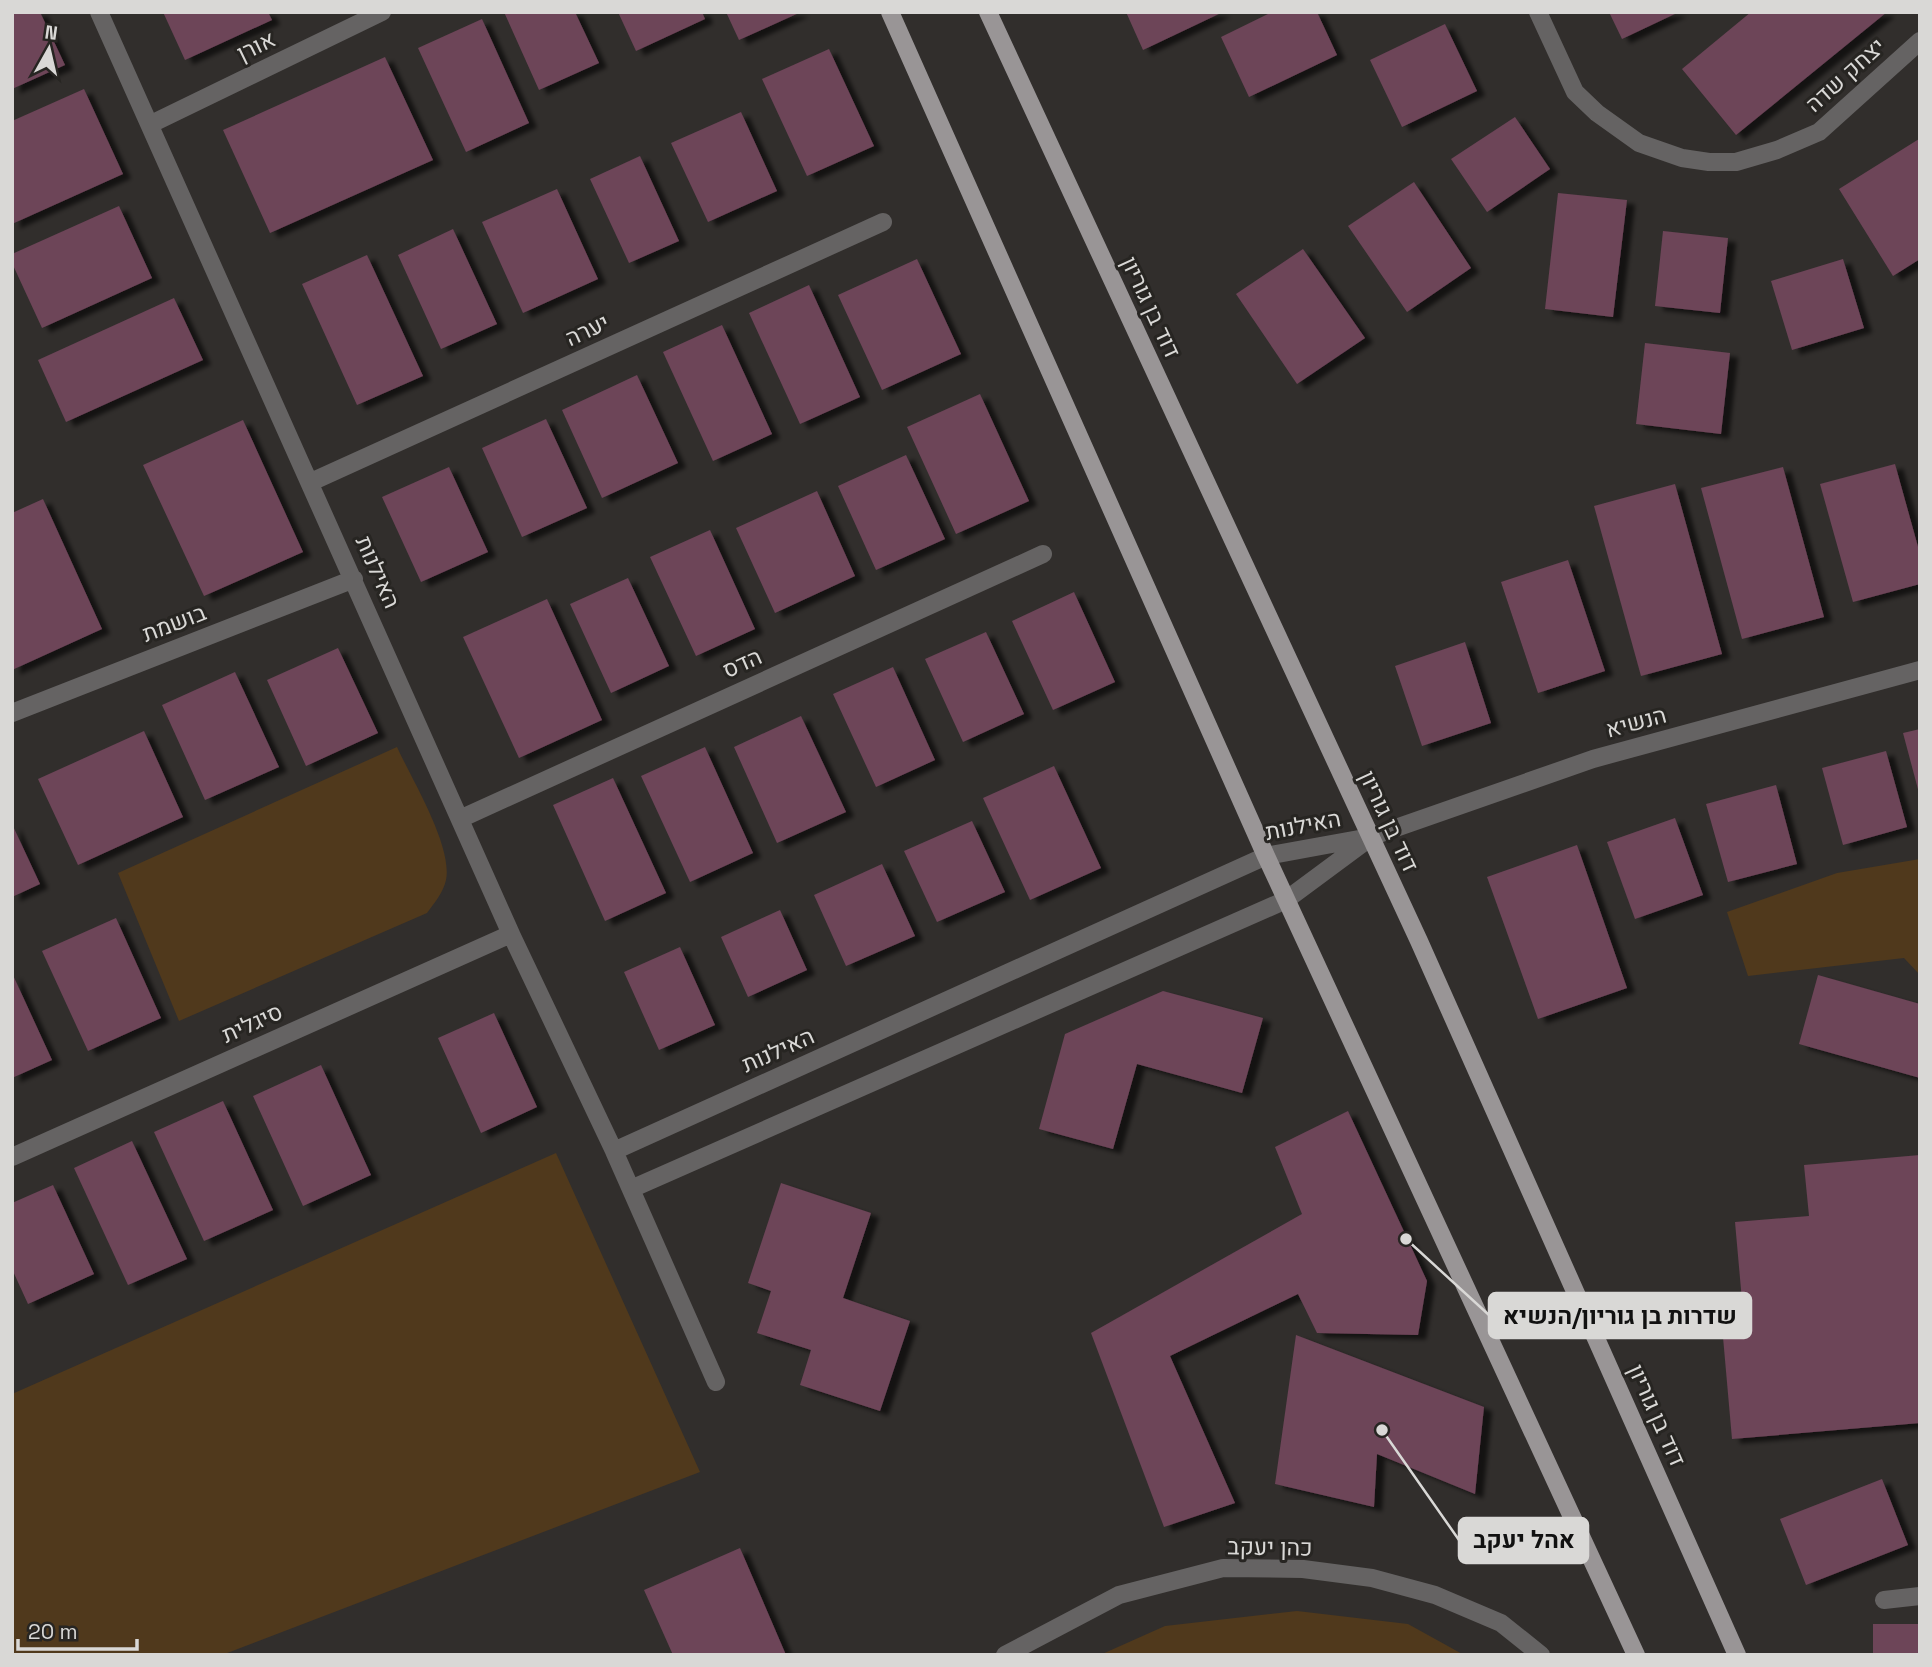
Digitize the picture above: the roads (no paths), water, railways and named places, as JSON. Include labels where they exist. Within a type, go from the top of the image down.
[{"type":"main road","points":[[890,12],[1266,856],[1636,1655]]},
{"type":"main road","name":"דוד בן גוריון","points":[[988,12],[1370,837],[1737,1655]]},
{"type":"street","name":"האילנות","points":[[99,12],[511,934],[631,1188],[716,1382]]},
{"type":"street","name":"אורן","points":[[151,124],[382,12]]},
{"type":"street","name":"יצחק שדה","points":[[1538,12],[1576,92],[1597,113],[1639,143],[1682,158],[1709,162],[1736,162],[1777,150],[1819,132],[1920,41]]},
{"type":"street","name":"יערה","points":[[311,482],[883,222]]},
{"type":"street","name":"הדס","points":[[461,818],[1043,554]]},
{"type":"street","name":"בושמת","points":[[12,713],[354,579]]},
{"type":"street","name":"הנשיא","points":[[1370,837],[1593,759],[1920,670]]},
{"type":"street","name":"האילנות","points":[[614,1151],[1266,856],[1370,837]]},
{"type":"street","name":"האילנות","points":[[631,1188],[1286,900],[1370,837]]},
{"type":"street","name":"סיגלית","points":[[12,1157],[511,934]]},
{"type":"street","name":"כהן יעקב","points":[[1005,1655],[1119,1595],[1223,1568],[1303,1569],[1372,1578],[1435,1595],[1502,1623],[1541,1655]]},
{"type":"street","points":[[1884,1600],[1920,1596]]},
{"type":"place","name":"שדרות בן גוריון/הנשיא","points":[[1406,1239]]},
{"type":"place","name":"אהל יעקב","points":[[1382,1430]]}]
